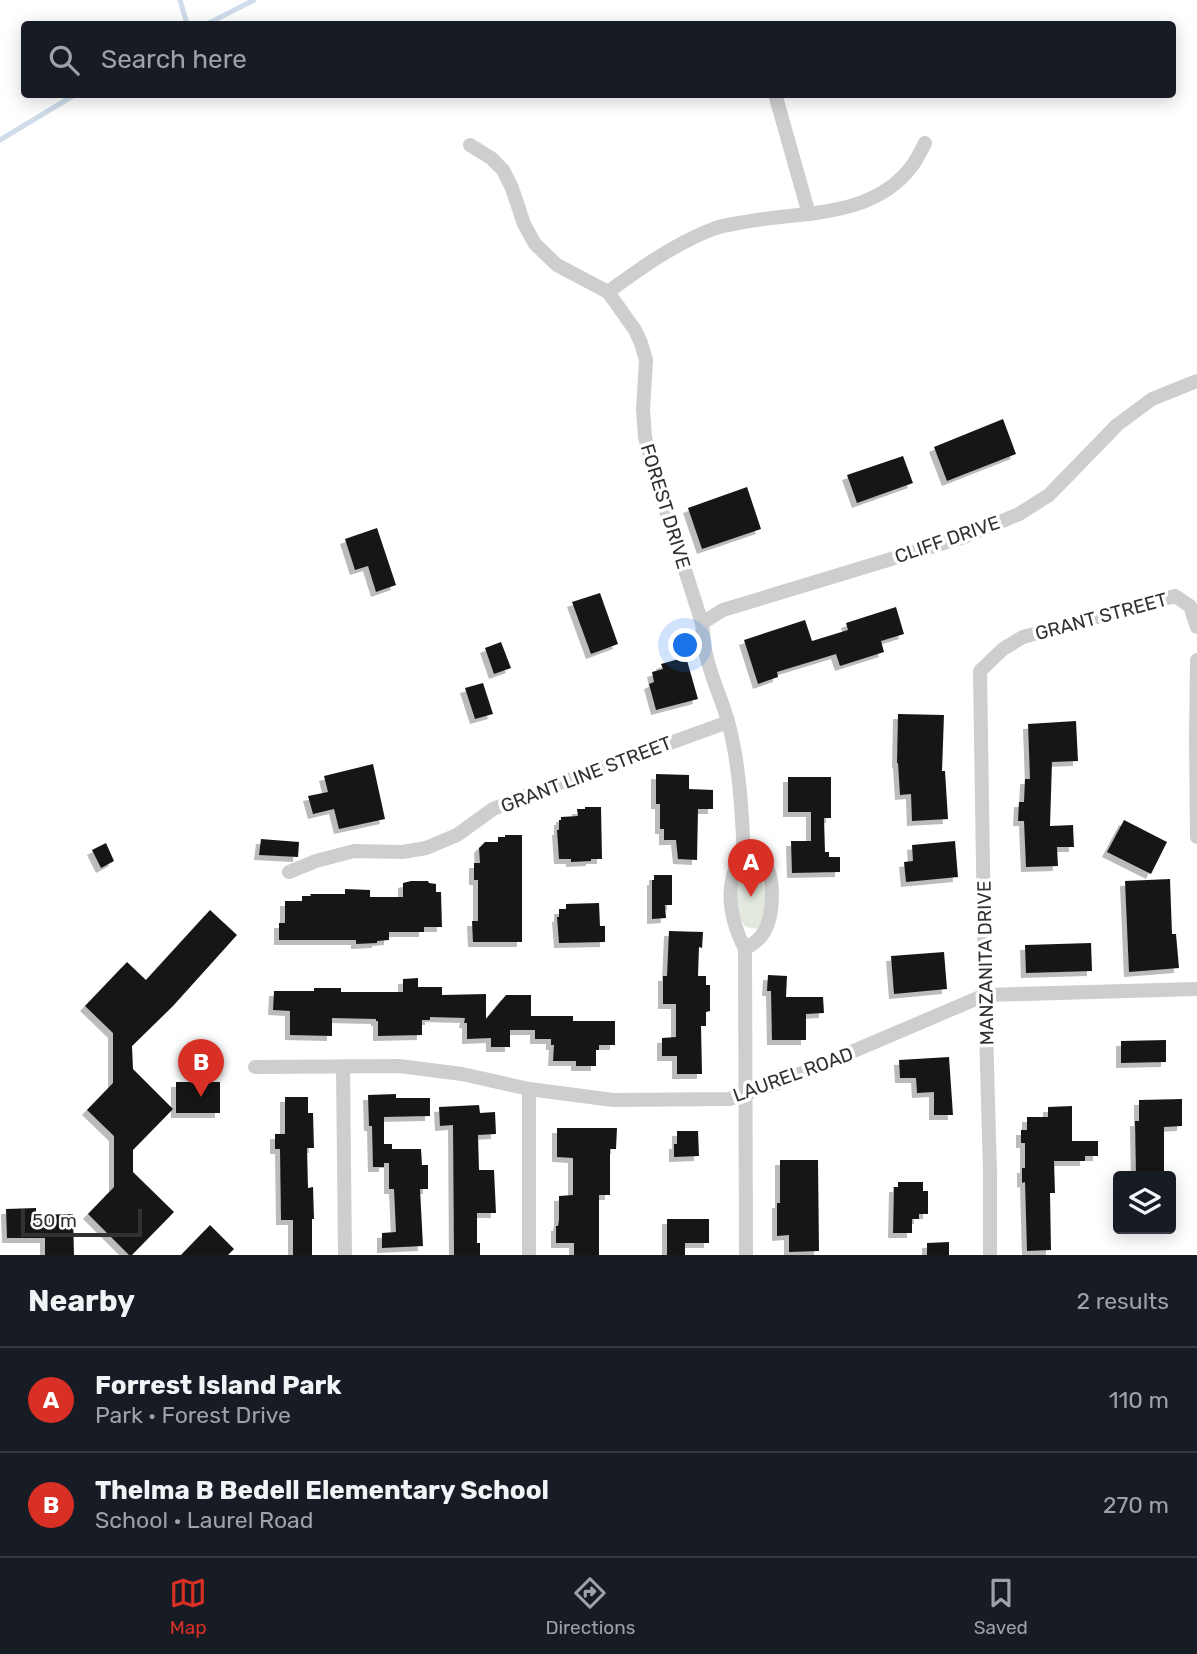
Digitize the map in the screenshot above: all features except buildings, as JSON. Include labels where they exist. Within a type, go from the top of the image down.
[{"type":"street","points":[[776,98],[809,214]]},
{"type":"street","points":[[608,292],[653,260],[715,228],[838,210],[862,203],[896,182],[911,167],[925,143]]},
{"type":"street","name":"FOREST DRIVE","points":[[470,145],[491,158],[503,170],[512,188],[523,224],[544,254],[556,265],[608,292],[635,330],[646,360],[643,409],[645,437],[702,623],[704,646],[728,722],[738,766],[744,850],[735,868],[731,901],[736,932],[745,949],[746,1255]]},
{"type":"street","name":"CLIFF DRIVE","points":[[702,623],[723,610],[964,537],[1019,514],[1049,495],[1117,425],[1152,399],[1197,381]]},
{"type":"street","name":"GRANT STREET","points":[[980,671],[1003,649],[1023,637],[1175,596],[1190,606],[1197,626]]},
{"type":"street","points":[[1197,660],[1197,837]]},
{"type":"street","name":"MANZANITA DRIVE","points":[[980,671],[990,1255]]},
{"type":"street","name":"GRANT LINE STREET","points":[[289,872],[316,860],[354,851],[403,852],[426,848],[457,835],[493,809],[728,722]]},
{"type":"street","points":[[744,850],[765,863],[772,891],[767,926],[761,937],[745,949]]},
{"type":"street","name":"LAUREL ROAD","points":[[255,1067],[399,1066],[462,1073],[571,1096],[613,1100],[729,1099],[781,1082],[985,995],[1197,989]]},
{"type":"street","points":[[343,1067],[345,1255]]},
{"type":"street","points":[[528,1089],[529,1255]]},
{"type":"shaded area","points":[[751,864],[764,885],[765,913],[759,929],[746,927],[739,919],[736,906],[739,876],[744,865]]},
{"type":"waterway","points":[[180,0],[186,21]]},
{"type":"waterway","points":[[213,21],[254,0]]},
{"type":"waterway","points":[[0,140],[69,98]]},
{"type":"place","name":"Forrest Island Park","points":[[751,897]]},
{"type":"place","name":"Thelma B Bedell Elementary School","points":[[201,1097]]}]
